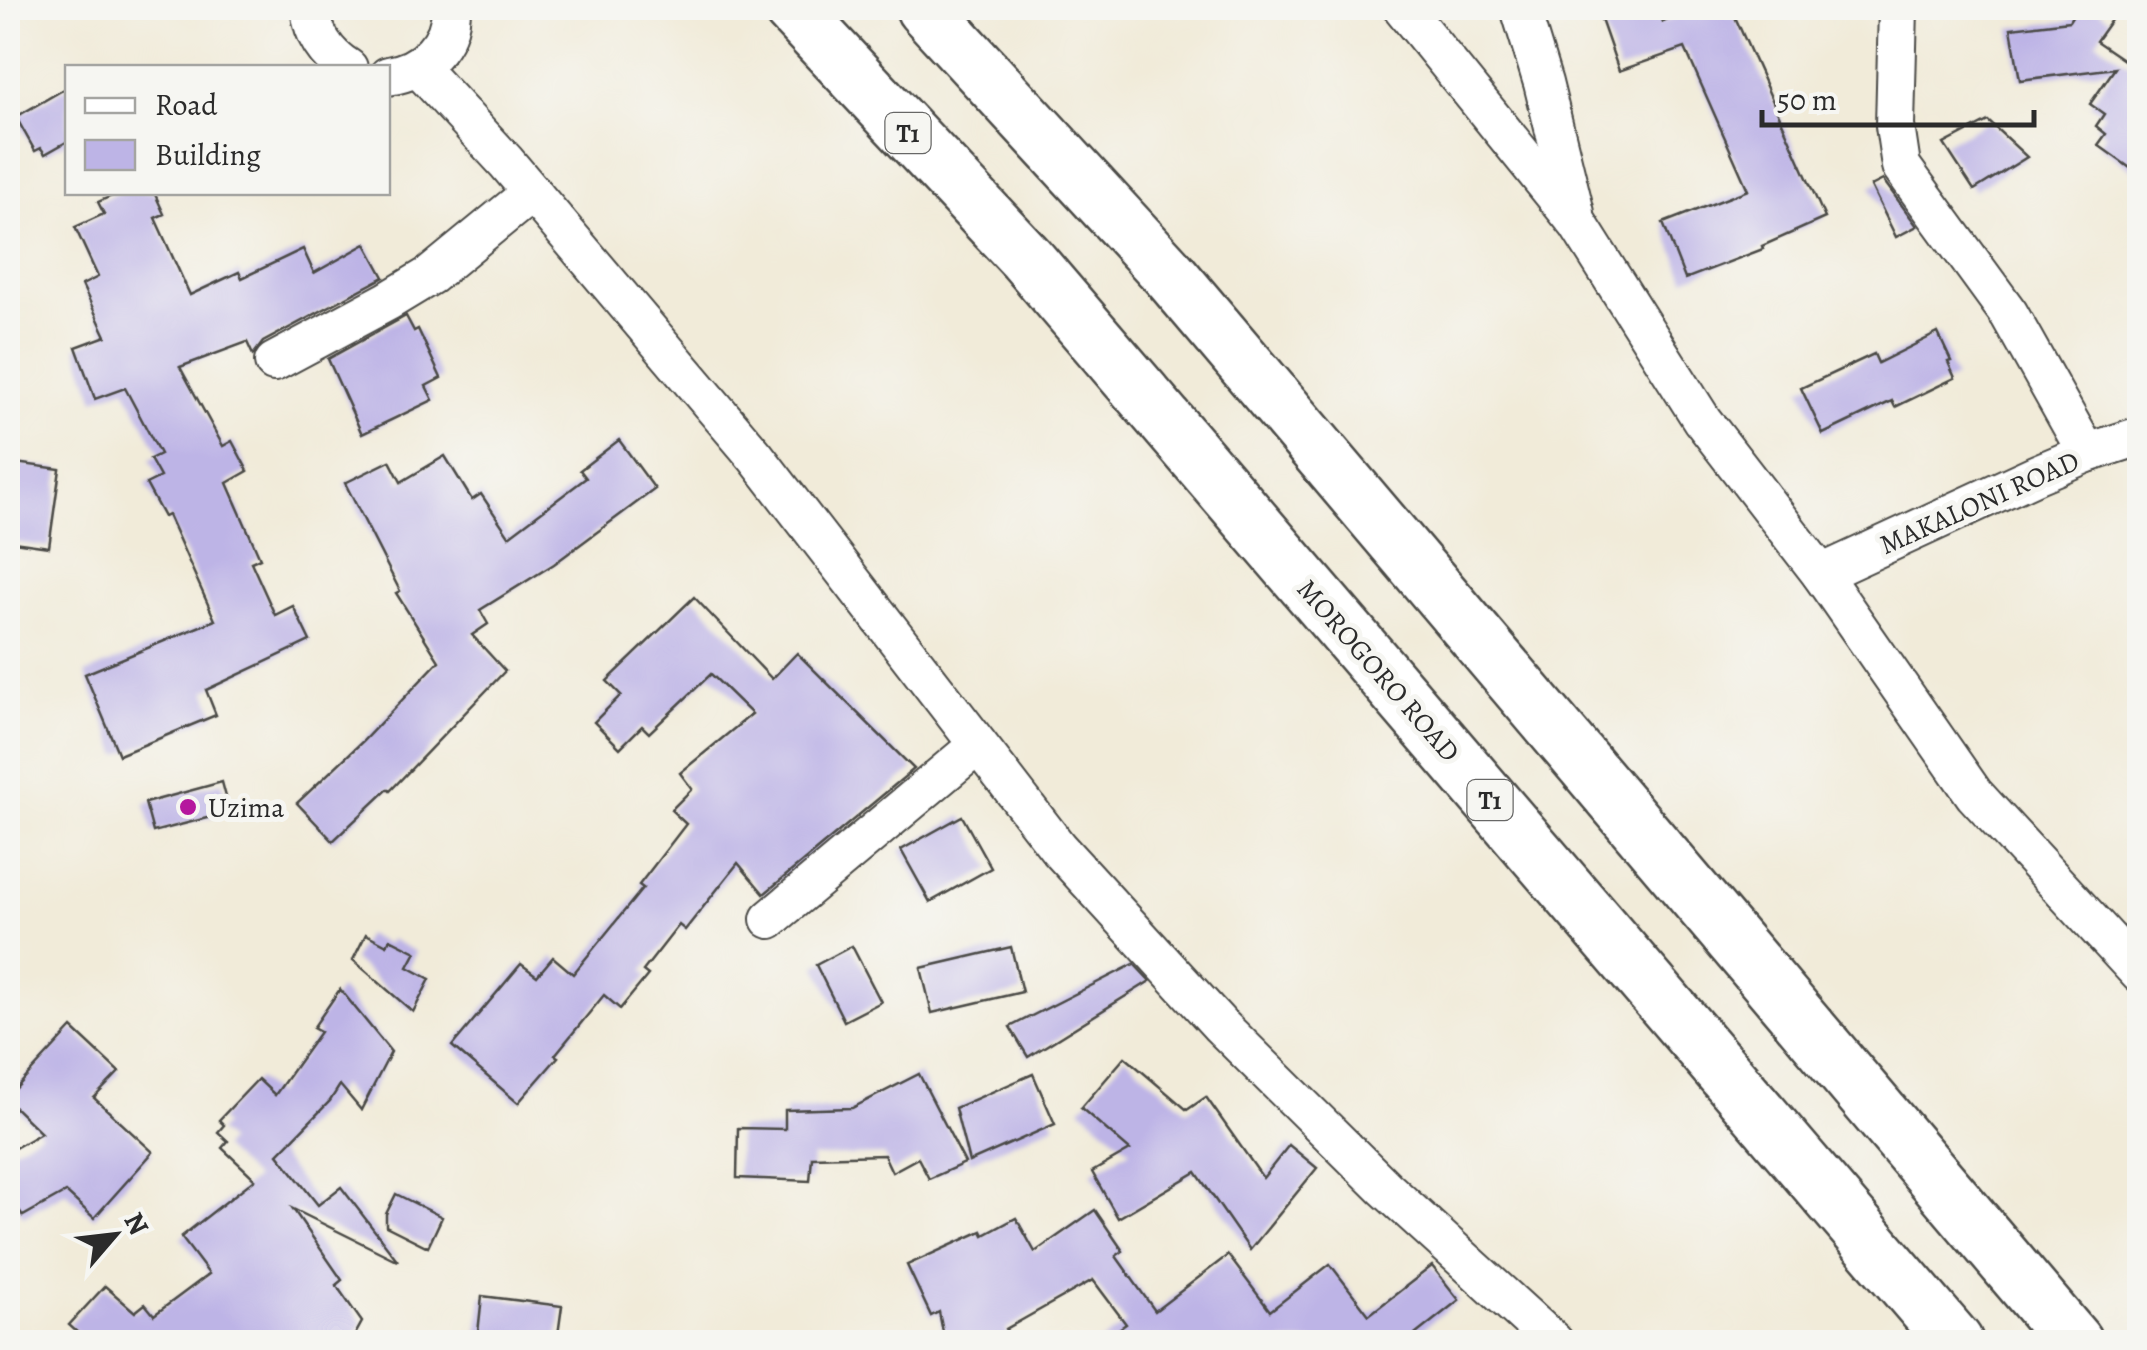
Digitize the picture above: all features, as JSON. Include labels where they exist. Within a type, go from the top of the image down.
[{"type":"highway","name":"MOROGORO ROAD","points":[[791,8],[1026,258],[1955,1342]]},
{"type":"highway","points":[[924,8],[1170,275],[2074,1342]]},
{"type":"street","points":[[310,8],[315,32],[325,50],[344,65]]},
{"type":"street","points":[[452,8],[445,38],[433,54],[402,72],[531,193],[756,457],[1058,848],[1220,1024],[1384,1188],[1554,1342]]},
{"type":"street","points":[[1402,8],[1578,224],[1702,420],[1821,574],[1974,794],[2140,974]]},
{"type":"street","points":[[1520,8],[1578,224]]},
{"type":"street","points":[[1898,8],[1895,126],[1901,166],[2009,314],[2087,453]]},
{"type":"street","points":[[274,362],[430,275],[531,193]]},
{"type":"street","name":"MAKALONI ROAD","points":[[1821,574],[2037,474],[2140,436]]},
{"type":"street","points":[[770,918],[978,745]]},
{"type":"building","points":[[1597,8],[1658,8],[1663,22],[1695,8],[1731,8],[1825,218],[1762,246],[1763,249],[1685,279],[1663,223],[1748,190],[1685,48],[1619,71]]},
{"type":"building","points":[[2077,8],[2095,8],[2111,20],[2096,41],[2140,71],[2140,175],[2098,145],[2106,134],[2096,126],[2104,114],[2090,104],[2115,68],[2020,80],[2011,28],[2069,21]]},
{"type":"building","points":[[65,89],[65,143],[45,154],[41,148],[35,151],[16,117]]},
{"type":"building","points":[[1988,121],[2027,157],[1974,190],[1944,144]]},
{"type":"building","points":[[1883,180],[1917,226],[1896,237],[1871,186]]},
{"type":"building","points":[[113,195],[155,195],[164,214],[155,218],[190,295],[239,272],[242,278],[303,249],[314,273],[366,244],[384,277],[263,342],[253,355],[247,342],[180,367],[223,446],[232,441],[248,471],[227,483],[260,558],[251,562],[275,615],[293,606],[310,641],[206,690],[216,715],[119,755],[85,674],[215,620],[168,515],[164,517],[146,484],[160,477],[150,459],[160,454],[125,388],[95,399],[76,347],[106,336],[82,285],[98,277],[75,227],[104,214],[98,202]]},
{"type":"building","points":[[406,316],[414,331],[418,329],[441,378],[426,386],[433,400],[362,434],[328,359]]},
{"type":"building","points":[[1938,333],[1955,378],[1895,407],[1892,401],[1823,434],[1801,388],[1874,354],[1878,363]]},
{"type":"building","points":[[619,440],[655,489],[554,564],[480,610],[488,624],[472,635],[505,671],[390,791],[333,841],[297,803],[439,661],[396,593],[400,591],[345,483],[390,461],[401,482],[445,456],[472,500],[481,494],[509,536],[586,478],[580,470]]},
{"type":"building","points":[[8,462],[60,469],[49,547],[13,542],[16,520],[8,519]]},
{"type":"building","points":[[694,597],[772,679],[797,653],[914,769],[764,894],[738,863],[685,930],[679,925],[643,971],[648,975],[620,1009],[604,995],[518,1103],[452,1046],[521,964],[537,976],[553,957],[573,974],[643,888],[639,885],[686,824],[671,810],[692,789],[680,773],[752,714],[711,674],[649,733],[642,726],[620,748],[594,722],[621,695],[607,681]]},
{"type":"building","name":"Uzima","points":[[222,782],[230,812],[153,832],[145,803]]},
{"type":"building","points":[[962,816],[991,868],[930,902],[901,850]]},
{"type":"building","points":[[366,934],[387,945],[390,939],[416,952],[408,967],[430,979],[413,1012],[353,960]]},
{"type":"building","points":[[852,946],[881,1002],[844,1021],[816,965]]},
{"type":"building","points":[[1011,947],[1022,992],[932,1013],[921,968]]},
{"type":"building","points":[[1134,964],[1150,981],[1028,1057],[1010,1027]]},
{"type":"building","points":[[340,989],[391,1052],[361,1110],[340,1085],[330,1101],[278,1154],[318,1205],[341,1187],[398,1261],[293,1209],[342,1280],[336,1285],[362,1322],[351,1342],[88,1342],[69,1325],[105,1286],[135,1312],[145,1304],[154,1315],[209,1274],[181,1237],[255,1179],[222,1148],[228,1141],[218,1132],[224,1125],[219,1120],[258,1079],[275,1095],[320,1032],[313,1028]]},
{"type":"building","points":[[72,1028],[119,1072],[94,1098],[153,1152],[94,1218],[66,1192],[23,1216],[17,1207],[8,1213],[8,1152],[41,1133],[8,1097]]},
{"type":"building","points":[[1125,1057],[1187,1110],[1206,1097],[1263,1178],[1289,1145],[1317,1168],[1250,1250],[1196,1172],[1118,1218],[1092,1172],[1130,1150],[1081,1108]]},
{"type":"building","points":[[919,1074],[965,1163],[929,1179],[918,1158],[892,1172],[884,1155],[812,1157],[810,1181],[737,1178],[738,1128],[785,1129],[785,1110],[852,1108]]},
{"type":"building","points":[[1033,1074],[1055,1124],[969,1162],[955,1108]]},
{"type":"building","points":[[396,1194],[442,1217],[428,1247],[386,1226],[386,1214]]},
{"type":"building","points":[[1095,1210],[1123,1251],[1116,1256],[1155,1311],[1228,1255],[1270,1311],[1330,1264],[1369,1315],[1432,1266],[1459,1300],[1406,1342],[1100,1342],[1126,1324],[1093,1280],[1006,1329],[1009,1342],[945,1342],[939,1312],[931,1316],[907,1265],[1016,1218],[1035,1252]]},
{"type":"building","points":[[482,1296],[562,1306],[557,1342],[477,1342]]},
{"type":"place","name":"Uzima","points":[[188,807]]}]
